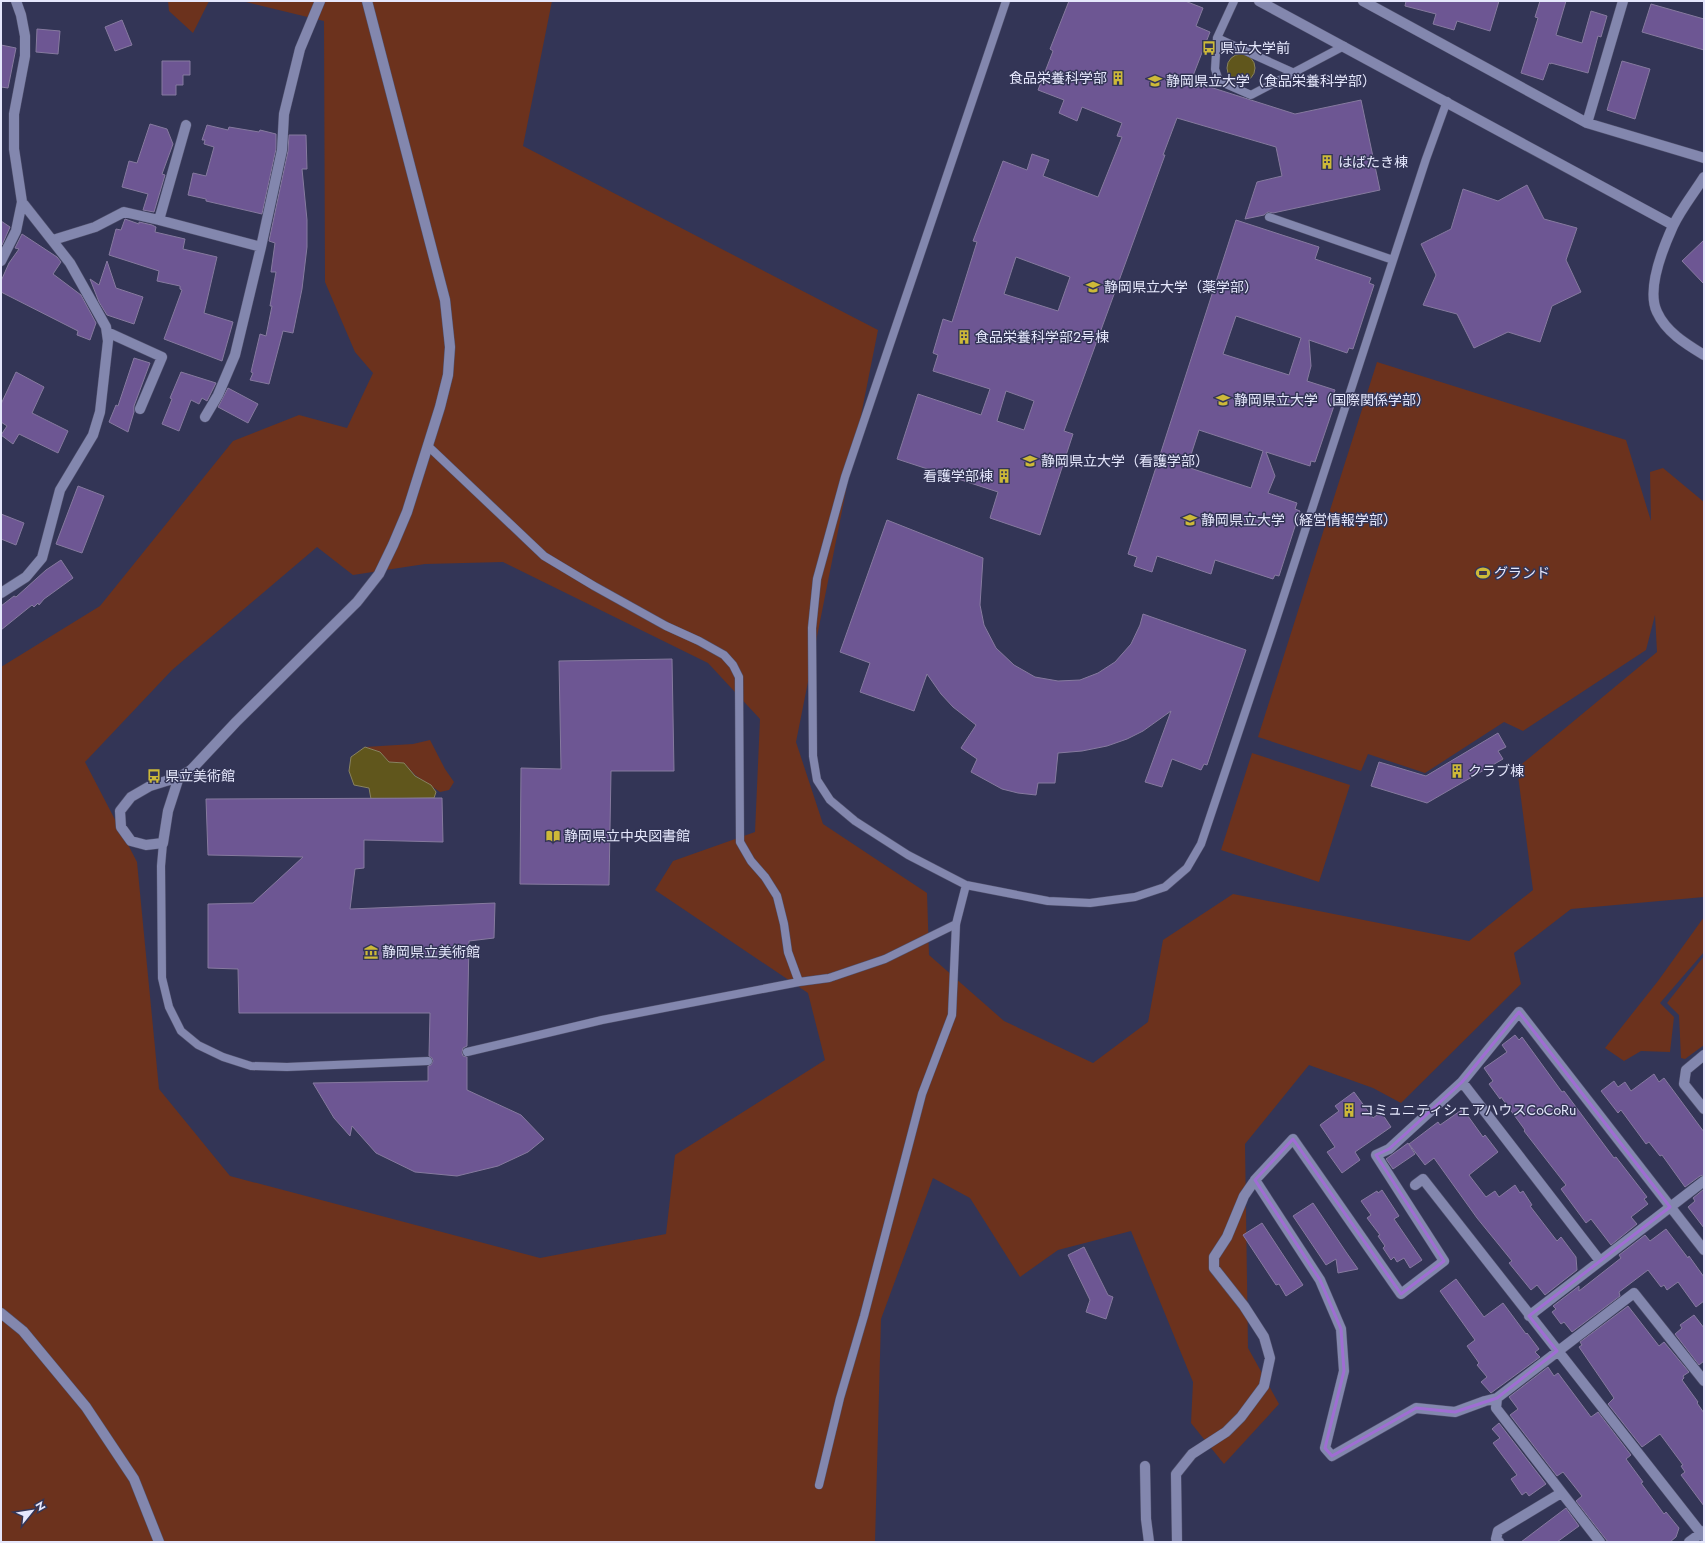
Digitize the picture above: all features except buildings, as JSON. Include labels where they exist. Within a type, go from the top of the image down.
[{"type":"street","points":[[1,261],[16,231],[22,202],[14,150],[14,114],[25,56],[25,36],[21,15],[16,1]]},
{"type":"street","points":[[205,417],[218,395],[235,354],[261,247],[282,150],[284,114],[300,49],[320,1]]},
{"type":"street","points":[[179,778],[168,811],[163,843],[146,845],[132,841],[121,827],[120,811],[131,797],[150,786],[179,778],[191,770],[236,722],[357,602],[379,574],[407,512],[440,407],[448,375],[450,347],[445,300],[368,1]]},
{"type":"street","points":[[1260,1],[1447,101],[1673,225]]},
{"type":"street","points":[[1363,1],[1587,123],[1704,158]]},
{"type":"street","points":[[1587,123],[1623,1]]},
{"type":"street","points":[[160,220],[186,125]]},
{"type":"street","points":[[1704,177],[1673,225],[1654,280],[1656,311],[1664,325],[1673,334],[1704,355]]},
{"type":"street","points":[[1,593],[26,577],[42,558],[60,490],[93,435],[100,412],[108,341],[106,327],[70,263],[22,202]]},
{"type":"street","points":[[53,240],[95,227],[124,212],[261,247]]},
{"type":"street","points":[[107,332],[162,357],[140,409]]},
{"type":"street","points":[[1177,1542],[1176,1474],[1192,1454],[1226,1432],[1241,1417],[1264,1386],[1270,1358],[1264,1337],[1244,1306],[1214,1268],[1214,1257],[1227,1237],[1244,1196],[1254,1180],[1293,1139],[1400,1294],[1444,1261],[1376,1155],[1388,1149],[1462,1082],[1520,1012],[1704,1250]]},
{"type":"street","points":[[1704,1055],[1686,1070],[1684,1084],[1704,1109]]},
{"type":"street","points":[[1462,1082],[1600,1261]]},
{"type":"street","points":[[1415,1185],[1423,1179],[1529,1316],[1558,1350],[1703,1534],[1689,1542]]},
{"type":"street","points":[[1254,1180],[1320,1280],[1341,1329],[1344,1371],[1325,1448],[1332,1456],[1416,1408],[1455,1412],[1497,1398],[1634,1293],[1704,1381]]},
{"type":"street","points":[[1529,1316],[1704,1181]]},
{"type":"street","points":[[1,1313],[23,1331],[86,1407],[134,1479],[159,1542]]},
{"type":"street","points":[[1497,1398],[1496,1408],[1600,1542]]},
{"type":"street","points":[[1145,1466],[1148,1542]]},
{"type":"street","points":[[1499,1542],[1496,1539],[1498,1531],[1561,1493]]},
{"type":"lane","points":[[1006,1],[845,477],[817,579],[812,628],[812,756],[817,780],[830,800],[855,821],[908,855],[966,885],[1048,901],[1090,903],[1135,897],[1165,887],[1187,868],[1201,844],[1208,825],[1393,260],[1447,101]]},
{"type":"lane","points":[[1234,1],[1217,38],[1215,69],[1219,82],[1251,95],[1344,46]]},
{"type":"lane","points":[[1217,38],[1294,73]]},
{"type":"lane","points":[[1268,217],[1393,260]]},
{"type":"lane","points":[[428,446],[544,556],[666,626],[699,641],[724,656],[733,665],[739,677],[740,842],[751,861],[765,877],[777,896],[784,924],[788,952],[799,982]]},
{"type":"lane","points":[[163,843],[161,866],[162,978],[168,1008],[181,1031],[198,1045],[223,1057],[251,1066],[287,1067],[428,1061]]},
{"type":"lane","points":[[819,1485],[840,1398],[864,1316],[922,1094],[952,1015],[956,924],[966,885]]},
{"type":"lane","points":[[467,1052],[602,1020],[799,982],[830,978],[885,958],[956,924]]},
{"type":"highlighted area","points":[[1519,1012],[1670,1207],[1529,1316],[1557,1351],[1497,1398],[1455,1412],[1416,1408],[1332,1456],[1325,1448],[1344,1371],[1341,1329],[1320,1280],[1255,1180],[1293,1139],[1401,1294],[1444,1261],[1376,1155],[1389,1149],[1462,1082]]},
{"type":"shaded area","points":[[168,1],[209,1],[193,33],[169,11]]},
{"type":"shaded area","points":[[242,1],[552,1],[523,146],[878,330],[796,742],[823,824],[927,893],[929,955],[1004,1021],[1093,1063],[1148,1022],[1163,940],[1233,894],[1469,941],[1533,890],[1517,768],[1657,652],[1655,615],[1646,650],[1523,731],[1504,722],[1425,773],[1368,754],[1361,771],[1258,737],[1377,362],[1626,440],[1651,521],[1650,472],[1663,468],[1704,502],[1704,897],[1571,909],[1514,953],[1521,984],[1401,1103],[1373,1088],[1309,1065],[1245,1144],[1248,1348],[1279,1404],[1224,1464],[1191,1423],[1193,1382],[1131,1231],[1058,1250],[1020,1277],[970,1198],[933,1178],[881,1319],[875,1542],[1,1542],[1,667],[100,606],[233,441],[299,415],[347,428],[373,373],[355,352],[325,282],[324,21]],"holes":[[[317,547],[353,575],[425,564],[503,562],[708,663],[760,719],[755,832],[673,861],[655,890],[808,993],[825,1060],[675,1155],[666,1234],[540,1258],[230,1176],[159,1089],[137,862],[85,762],[172,670]]]},
{"type":"shaded area","points":[[1241,54],[1251,58],[1255,68],[1251,78],[1241,82],[1231,78],[1227,68],[1231,58]]},
{"type":"shaded area","points":[[430,740],[445,769],[454,782],[449,790],[440,792],[415,775],[404,763],[389,762],[380,752],[365,747],[413,744]]},
{"type":"shaded area","points":[[365,747],[380,752],[389,762],[404,763],[415,776],[431,785],[436,792],[434,798],[371,799],[369,788],[354,785],[349,771],[351,757]]},
{"type":"shaded area","points":[[1252,753],[1350,785],[1319,882],[1221,850]]},
{"type":"shaded area","points":[[1704,917],[1704,952],[1660,1003],[1674,1017],[1670,1052],[1641,1051],[1624,1061],[1605,1048],[1658,981]]},
{"type":"shaded area","points":[[1704,956],[1704,1045],[1685,1059],[1681,1058],[1679,1015],[1667,1003]]},
{"type":"place","name":"県立大学前","points":[[1209,48]]},
{"type":"place","name":"食品栄養科学部","points":[[1118,78]]},
{"type":"place","name":"静岡県立大学（食品栄養科学部）","points":[[1155,81]]},
{"type":"place","name":"はばたき棟","points":[[1327,162]]},
{"type":"place","name":"静岡県立大学（薬学部）","points":[[1093,287]]},
{"type":"place","name":"食品栄養科学部２号棟","points":[[964,337]]},
{"type":"place","name":"静岡県立大学（国際関係学部）","points":[[1223,400]]},
{"type":"place","name":"静岡県立大学（看護学部）","points":[[1030,461]]},
{"type":"place","name":"看護学部棟","points":[[1004,476]]},
{"type":"place","name":"静岡県立大学（経営情報学部）","points":[[1190,520]]},
{"type":"place","name":"グランド","points":[[1483,573]]},
{"type":"place","name":"クラブ棟","points":[[1457,771]]},
{"type":"place","name":"県立美術館","points":[[154,776]]},
{"type":"place","name":"静岡県立中央図書館","points":[[553,836]]},
{"type":"place","name":"静岡県立美術館","points":[[371,952]]},
{"type":"place","name":"コミュニティシェアハウスCoCoRu","points":[[1349,1110]]}]
